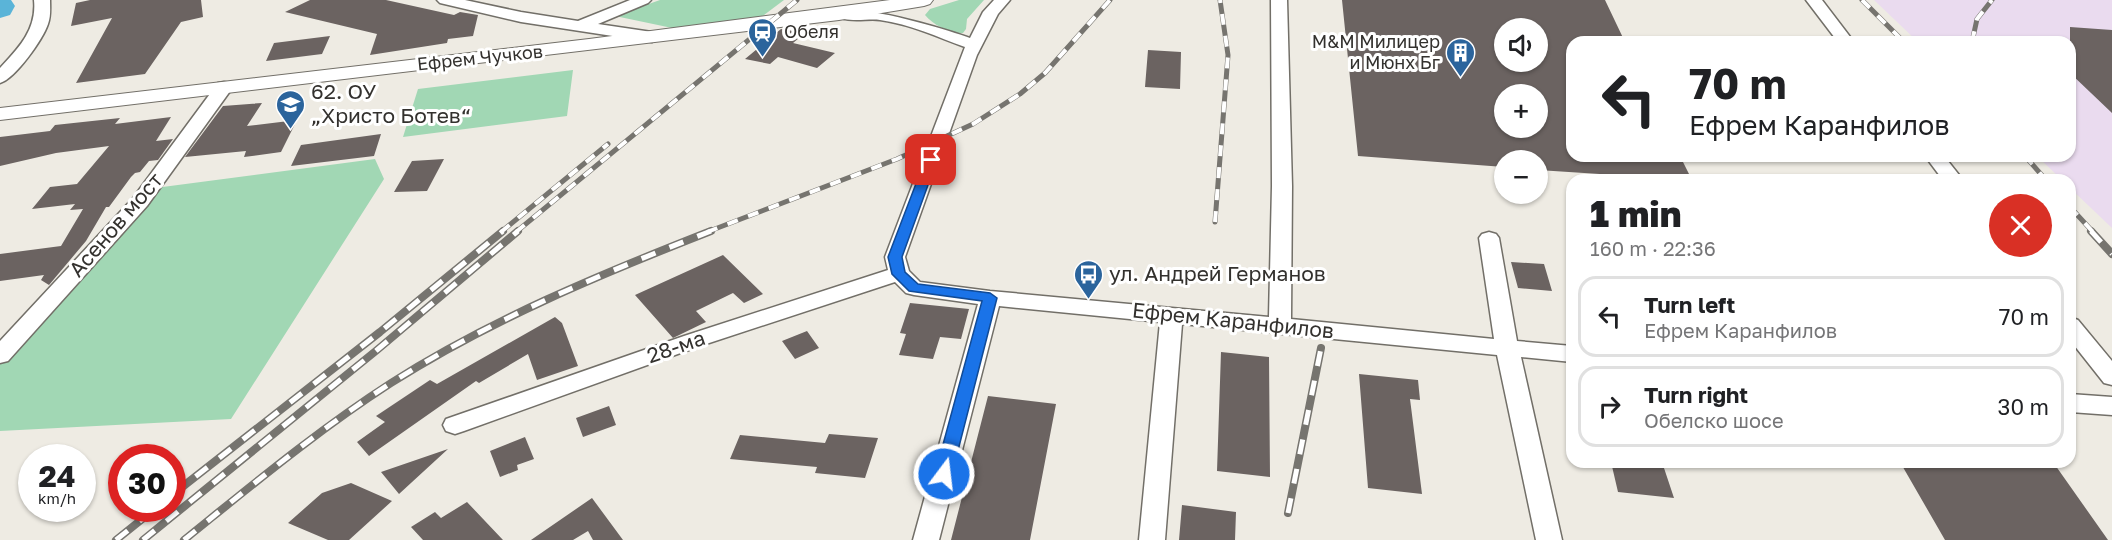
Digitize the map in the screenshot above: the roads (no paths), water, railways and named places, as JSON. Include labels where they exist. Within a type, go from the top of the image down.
[{"type":"street","points":[[0,78],[32,40],[42,21],[42,0]]},
{"type":"street","points":[[445,0],[521,17],[652,37]]},
{"type":"street","points":[[509,0],[538,6],[582,25],[643,0]]},
{"type":"street","name":"Ефрем Чучков","points":[[0,114],[839,14],[924,0]]},
{"type":"street","points":[[899,274],[895,257],[961,77],[991,12],[1002,0]]},
{"type":"street","points":[[1279,0],[1282,186],[1280,325]]},
{"type":"street","points":[[1814,0],[1841,36]]},
{"type":"street","points":[[839,14],[879,15],[909,21],[975,45]]},
{"type":"street","name":"Асенов мост","points":[[0,355],[140,202],[224,87]]},
{"type":"street","points":[[1939,162],[1948,174]]},
{"type":"street","points":[[1489,238],[1508,347],[1548,540]]},
{"type":"street","name":"Ефрем Каранфилов","points":[[899,274],[914,288],[990,298],[1566,353]]},
{"type":"street","name":"28-ма","points":[[454,425],[692,341],[899,274]]},
{"type":"street","points":[[927,540],[990,298]]},
{"type":"street","points":[[1152,540],[1172,315]]},
{"type":"street","points":[[2076,332],[2112,376]]},
{"type":"street","points":[[2076,403],[2112,406]]},
{"type":"railway","points":[[516,232],[797,0]]},
{"type":"railway","points":[[707,232],[897,159],[973,124],[1020,94],[1045,73],[1110,0]]},
{"type":"railway","points":[[1215,222],[1228,55],[1220,0]]},
{"type":"railway","points":[[1862,0],[1898,36]]},
{"type":"railway","points":[[1973,36],[1977,19],[1992,0]]},
{"type":"railway","points":[[501,232],[608,144]]},
{"type":"railway","points":[[2030,162],[2041,174]]},
{"type":"railway","points":[[2076,214],[2093,232]]},
{"type":"railway","points":[[186,484],[380,332],[503,231]]},
{"type":"railway","points":[[143,540],[377,350],[518,231]]},
{"type":"railway","points":[[184,540],[337,420],[429,360],[547,300],[711,231]]},
{"type":"railway","points":[[2091,231],[2112,254]]},
{"type":"railway","points":[[1288,513],[1321,348]]},
{"type":"railway","points":[[116,540],[138,522]]},
{"type":"place","name":"Обеля","points":[[763,58]]},
{"type":"place","name":"М&M Mилицер и Мюнх Бг","points":[[1461,78]]},
{"type":"place","name":"62. ОУ „Христо Ботев“","points":[[290,130]]},
{"type":"place","name":"ул. Андрей Германов","points":[[1088,300]]}]
